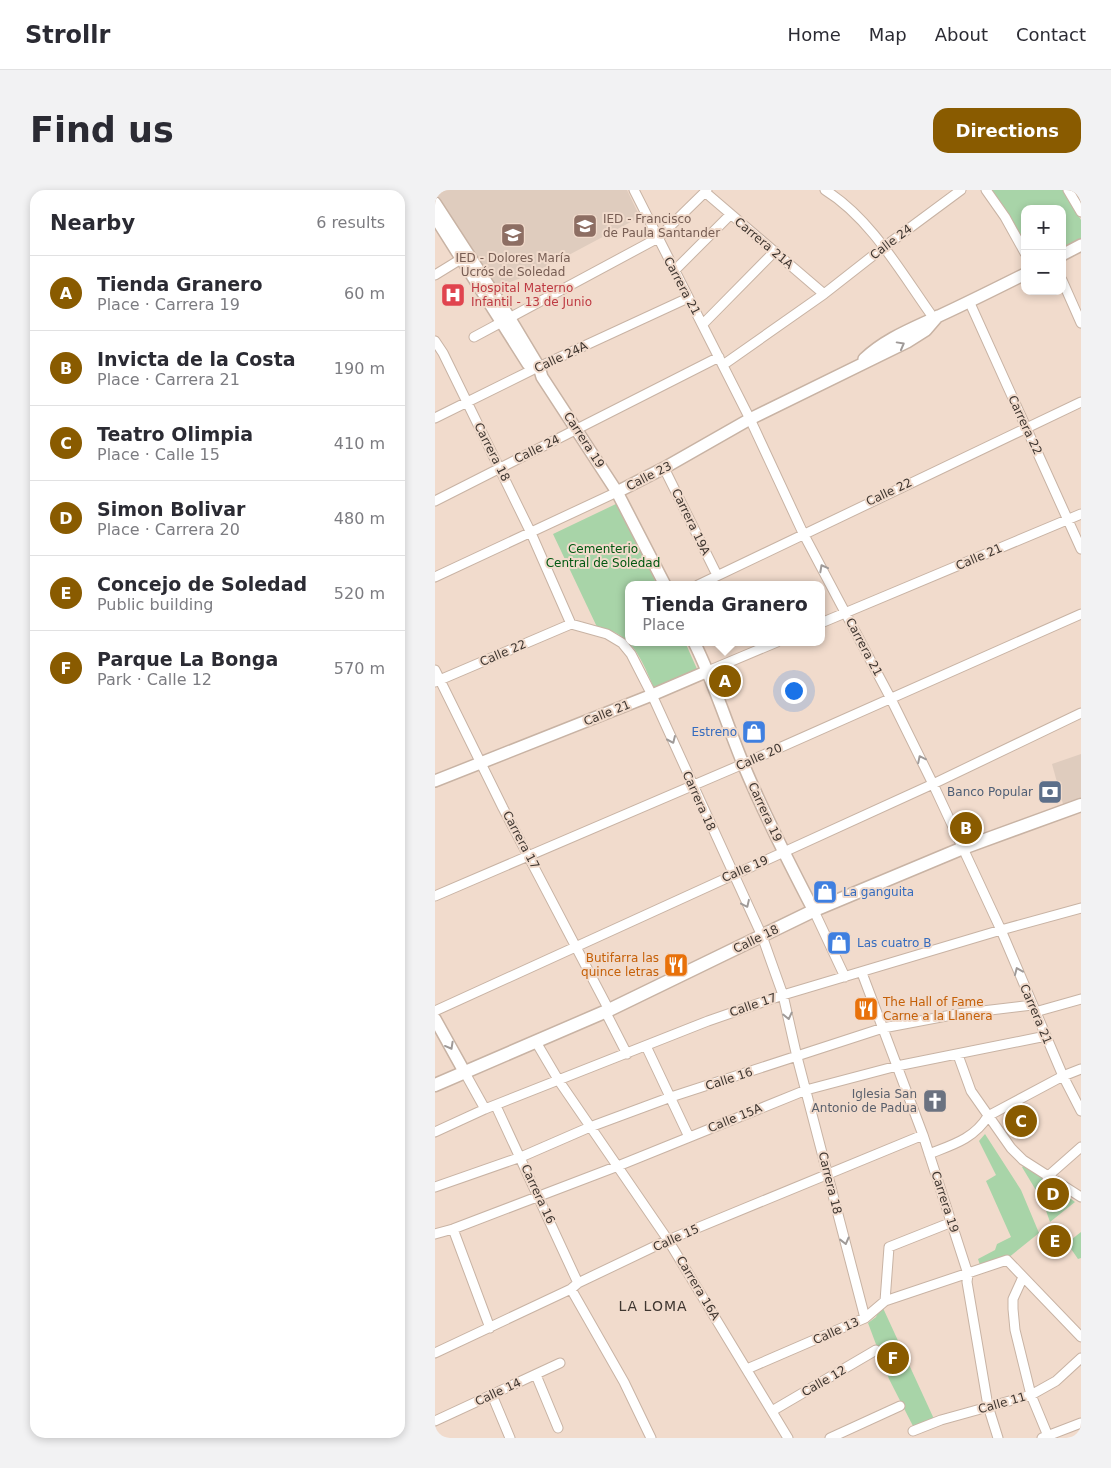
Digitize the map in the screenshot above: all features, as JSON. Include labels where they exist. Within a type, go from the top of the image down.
[{"type":"main road","name":"Calle 18","points":[[435,1085],[607,1010],[814,911],[963,848],[1081,805]]},
{"type":"street","name":"Carrera 21","points":[[634,190],[687,298],[703,324],[750,419],[803,533],[891,699],[933,784],[1001,930],[1063,1076],[1081,1111]]},
{"type":"street","points":[[825,190],[836,193],[884,247],[936,318]]},
{"type":"street","name":"Calle 24","points":[[723,366],[824,294],[961,190]]},
{"type":"street","points":[[986,190],[1005,217],[1023,250]]},
{"type":"street","points":[[1068,190],[1081,212]]},
{"type":"street","points":[[474,337],[658,238],[706,191]]},
{"type":"street","name":"Carrera 21A","points":[[706,191],[730,215],[824,294]]},
{"type":"street","name":"Carrera 19","points":[[435,203],[505,319],[617,492],[663,581]]},
{"type":"street","points":[[674,272],[730,215]]},
{"type":"street","name":"Carrera 19","points":[[435,217],[461,259],[505,319]]},
{"type":"street","points":[[1066,253],[1081,245]]},
{"type":"street","points":[[703,324],[775,251]]},
{"type":"street","points":[[435,276],[461,259]]},
{"type":"street","name":"Calle 23","points":[[435,577],[665,468],[750,419],[858,364],[877,358],[907,342],[926,330],[936,318],[1021,276]]},
{"type":"street","points":[[1066,289],[1081,323]]},
{"type":"street","name":"Calle 24A","points":[[435,418],[538,371],[687,298]]},
{"type":"street","name":"Carrera 22","points":[[969,301],[1081,549]]},
{"type":"street","name":"Carrera 18","points":[[435,341],[443,353],[500,467],[571,624],[607,634],[625,646]]},
{"type":"street","name":"Calle 24","points":[[435,501],[719,357]]},
{"type":"street","name":"Calle 22","points":[[706,581],[1081,402]]},
{"type":"street","name":"Carrera 19A","points":[[665,468],[717,575]]},
{"type":"street","name":"Calle 21","points":[[825,621],[1081,514]]},
{"type":"street","name":"Calle 20","points":[[435,896],[743,764],[1081,614]]},
{"type":"street","name":"Calle 22","points":[[437,681],[571,624]]},
{"type":"street","name":"Carrera 18","points":[[625,646],[652,695],[732,874],[762,936],[783,995],[797,1057],[865,1318]]},
{"type":"street","name":"Carrera 19","points":[[696,646],[708,671],[743,764],[783,853],[814,911],[845,977]]},
{"type":"street","name":"Calle 21","points":[[435,781],[652,695],[767,646]]},
{"type":"street","name":"Carrera 17","points":[[435,670],[437,681],[576,946],[627,1054]]},
{"type":"street","name":"Calle 19","points":[[435,1011],[933,784],[1081,713]]},
{"type":"street","name":"Calle 17","points":[[435,1132],[485,1109],[627,1054],[708,1020],[783,995],[1081,908]]},
{"type":"street","name":"Carrera 19","points":[[862,973],[923,1135],[968,1274],[967,1282],[989,1406],[998,1438]]},
{"type":"street","name":"Calle 16","points":[[435,1187],[521,1157],[590,1127],[671,1097],[883,1028],[957,1014],[1034,1008],[1081,999]]},
{"type":"street","points":[[435,1019],[485,1109]]},
{"type":"street","name":"Calle 15A","points":[[435,1234],[453,1229],[618,1166],[806,1090],[897,1066],[1046,1036]]},
{"type":"street","name":"Carrera 16A","points":[[536,1042],[559,1081],[668,1240],[787,1438]]},
{"type":"street","points":[[646,1046],[689,1137]]},
{"type":"street","points":[[958,1055],[969,1087],[987,1116],[1011,1148],[1023,1160],[1047,1177],[1081,1197]]},
{"type":"street","points":[[929,1154],[972,1134],[981,1127],[987,1116],[1063,1076],[1081,1069]]},
{"type":"street","name":"Carrera 16","points":[[496,1106],[539,1196],[575,1286],[651,1438]]},
{"type":"street","name":"Calle 15","points":[[435,1353],[490,1328],[668,1240],[923,1135]]},
{"type":"street","points":[[1047,1177],[1081,1147]]},
{"type":"street","points":[[885,1302],[889,1248],[952,1222]]},
{"type":"street","points":[[453,1229],[490,1328]]},
{"type":"street","name":"Calle 13","points":[[747,1370],[865,1318],[885,1302],[1007,1260],[1023,1277]]},
{"type":"street","points":[[1081,1337],[1023,1277],[1013,1299],[1015,1330],[1031,1395],[1045,1437],[1081,1423]]},
{"type":"street","name":"Calle 12","points":[[772,1411],[876,1350]]},
{"type":"street","name":"Calle 11","points":[[913,1431],[933,1423],[1031,1395],[1056,1381],[1081,1358]]},
{"type":"street","name":"Calle 14","points":[[435,1421],[560,1363]]},
{"type":"street","points":[[536,1375],[559,1428]]},
{"type":"street","points":[[493,1394],[511,1438]]},
{"type":"street","points":[[830,1438],[900,1406]]},
{"type":"shaded area","points":[[436,190],[627,190],[640,217],[524,277],[496,287],[435,192]]},
{"type":"shaded area","points":[[1081,754],[1081,798],[1063,804],[1052,764]]},
{"type":"green space","points":[[992,190],[1064,190],[1081,220],[1081,240],[1066,247],[1066,205],[1021,205],[1021,237]]},
{"type":"green space","name":"Cementerio Central de Soledad","points":[[618,503],[655,581],[625,581],[625,639],[616,633],[597,627],[553,534]]},
{"type":"green space","name":"Cementerio Central de Soledad","points":[[632,646],[687,646],[697,669],[654,688]]},
{"type":"green space","points":[[985,1134],[1021,1190],[1039,1233],[1008,1258],[981,1268],[978,1259],[995,1250],[997,1244],[1011,1237],[986,1181],[996,1175],[979,1141]]},
{"type":"green space","points":[[1025,1165],[1075,1202],[1050,1222],[1043,1202],[1022,1167]]},
{"type":"green space","points":[[1081,1232],[1081,1258],[1078,1259],[1067,1243]]},
{"type":"green space","points":[[883,1308],[934,1419],[914,1428],[889,1379],[868,1323]]},
{"type":"place","name":"IED - Francisco de Paula Santander","points":[[585,226]]},
{"type":"place","name":"IED - Dolores María Ucrós de Soledad","points":[[513,235]]},
{"type":"place","name":"Hospital Materno Infantil - 13 de Junio","points":[[453,295]]},
{"type":"place","name":"Tienda Granero","points":[[725,681]]},
{"type":"place","name":"Estreno","points":[[754,732]]},
{"type":"place","name":"Banco Popular","points":[[1050,792]]},
{"type":"place","name":"Invicta de la Costa","points":[[966,828]]},
{"type":"place","name":"La ganguita","points":[[825,892]]},
{"type":"place","name":"Las cuatro B","points":[[839,943]]},
{"type":"place","name":"Butifarra las quince letras","points":[[676,965]]},
{"type":"place","name":"The Hall of Fame Carne a la Llanera","points":[[866,1009]]},
{"type":"place","name":"Iglesia San Antonio de Padua","points":[[935,1101]]},
{"type":"place","name":"Teatro Olimpia","points":[[1021,1121]]},
{"type":"place","name":"Simon Bolivar","points":[[1053,1194]]},
{"type":"place","name":"Concejo de Soledad","points":[[1055,1241]]},
{"type":"place","name":"Parque La Bonga","points":[[893,1358]]},
{"type":"district","name":"LA LOMA","points":[[653,1306]]}]
